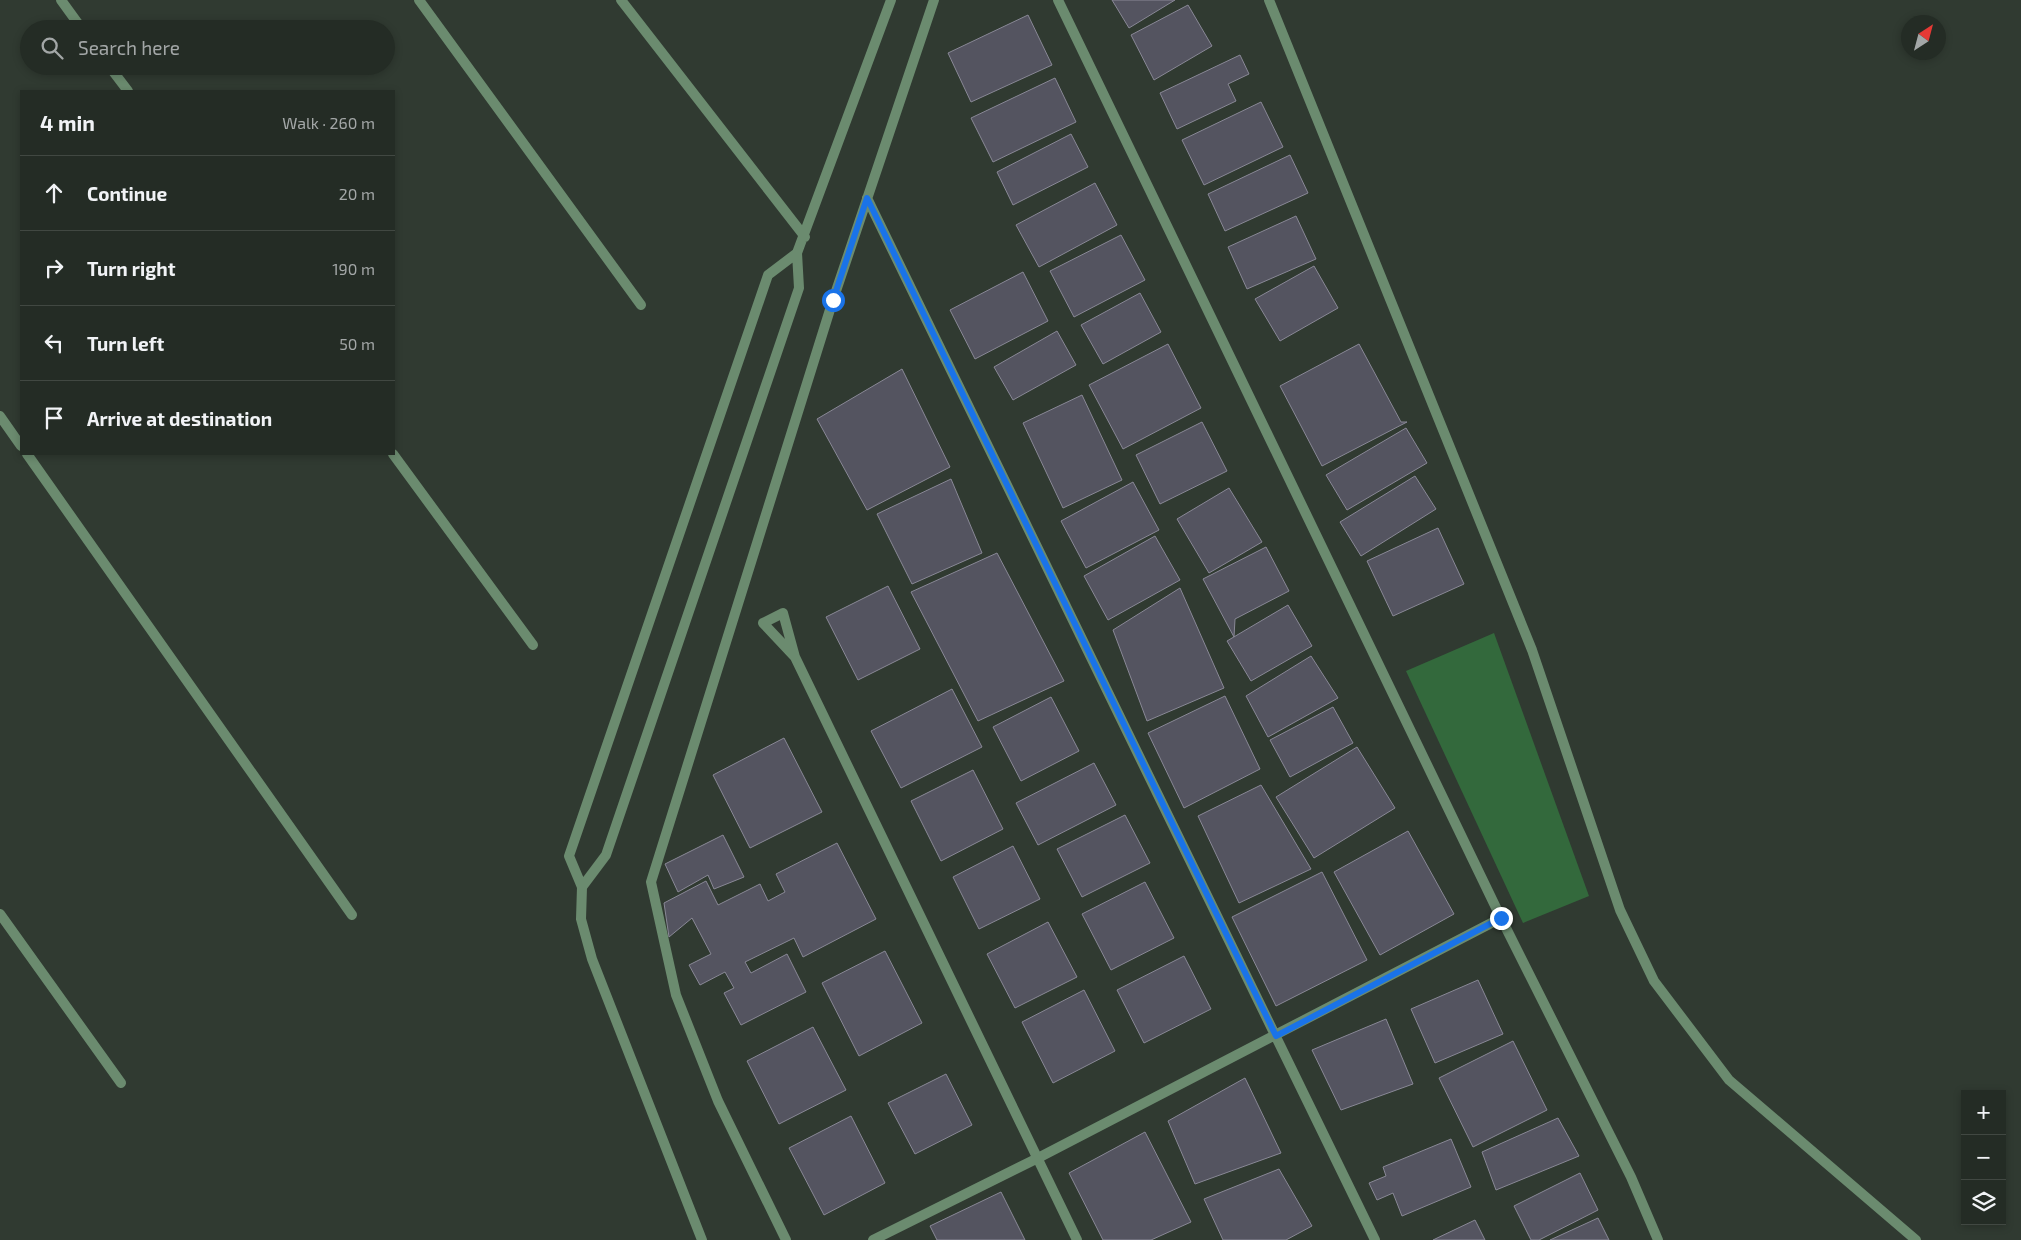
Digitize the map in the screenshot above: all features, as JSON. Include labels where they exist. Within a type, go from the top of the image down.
[{"type":"street","points":[[61,0],[75,20]]},
{"type":"street","points":[[418,0],[641,305]]},
{"type":"street","points":[[621,0],[805,237]]},
{"type":"street","points":[[702,1240],[592,959],[581,919],[582,887],[569,856],[768,275],[797,253],[805,237],[891,0]]},
{"type":"street","points":[[786,1240],[718,1101],[676,995],[651,882],[830,310],[934,0]]},
{"type":"street","points":[[1058,0],[1501,918],[1626,1168],[1658,1240]]},
{"type":"street","points":[[1269,0],[1532,650],[1620,910],[1654,981],[1729,1080],[1916,1240]]},
{"type":"street","points":[[116,75],[127,90]]},
{"type":"street","points":[[867,198],[1375,1240]]},
{"type":"street","points":[[582,887],[606,854],[799,288],[797,253]]},
{"type":"street","points":[[0,416],[20,445]]},
{"type":"street","points":[[28,455],[352,915]]},
{"type":"street","points":[[394,455],[534,645]]},
{"type":"street","points":[[795,657],[1077,1240]]},
{"type":"street","points":[[0,914],[121,1083]]},
{"type":"street","points":[[872,1240],[1038,1158],[1501,918]]},
{"type":"green space","points":[[1494,633],[1589,896],[1523,923],[1406,671]]},
{"type":"building","points":[[1112,0],[1175,0],[1129,28]]},
{"type":"building","points":[[1188,5],[1212,46],[1154,80],[1131,35]]},
{"type":"building","points":[[1028,15],[1052,65],[971,102],[948,53]]},
{"type":"building","points":[[1240,55],[1249,74],[1228,84],[1236,101],[1177,129],[1160,93]]},
{"type":"building","points":[[1055,78],[1076,122],[993,162],[971,118]]},
{"type":"building","points":[[1261,102],[1283,147],[1204,185],[1182,140]]},
{"type":"building","points":[[1071,134],[1088,167],[1013,205],[997,172]]},
{"type":"building","points":[[1290,155],[1308,193],[1225,231],[1208,194]]},
{"type":"building","points":[[1095,183],[1117,225],[1039,267],[1016,225]]},
{"type":"building","points":[[1296,216],[1316,259],[1247,289],[1228,247]]},
{"type":"building","points":[[1121,235],[1145,280],[1074,317],[1050,271]]},
{"type":"building","points":[[1314,266],[1338,308],[1280,341],[1255,299]]},
{"type":"building","points":[[1023,272],[1048,321],[975,359],[950,310]]},
{"type":"building","points":[[1140,293],[1161,332],[1103,364],[1081,325]]},
{"type":"building","points":[[1057,331],[1076,365],[1013,400],[994,367]]},
{"type":"building","points":[[1168,344],[1201,408],[1123,449],[1089,385]]},
{"type":"building","points":[[1359,344],[1401,422],[1407,422],[1322,466],[1280,386]]},
{"type":"building","points":[[902,369],[950,467],[867,510],[817,419]]},
{"type":"building","points":[[1082,395],[1122,480],[1063,508],[1023,423]]},
{"type":"building","points":[[1202,422],[1227,471],[1160,504],[1136,455]]},
{"type":"building","points":[[1406,428],[1427,463],[1347,510],[1326,475]]},
{"type":"building","points":[[1415,476],[1436,509],[1361,556],[1340,522]]},
{"type":"building","points":[[951,479],[982,553],[912,584],[877,514]]},
{"type":"building","points":[[1133,482],[1159,530],[1086,568],[1061,521]]},
{"type":"building","points":[[1229,488],[1262,542],[1209,573],[1177,519]]},
{"type":"building","points":[[1438,528],[1464,584],[1393,616],[1367,561]]},
{"type":"building","points":[[1155,536],[1180,580],[1108,620],[1084,576]]},
{"type":"building","points":[[1266,547],[1289,591],[1235,619],[1234,637],[1203,579]]},
{"type":"building","points":[[997,553],[1064,681],[978,721],[911,592]]},
{"type":"building","points":[[888,586],[920,649],[858,680],[826,617]]},
{"type":"building","points":[[1180,588],[1224,688],[1147,721],[1113,630]]},
{"type":"building","points":[[1288,605],[1312,646],[1251,681],[1227,641]]},
{"type":"building","points":[[1311,656],[1338,698],[1268,737],[1246,696]]},
{"type":"building","points":[[952,689],[982,747],[901,788],[871,731]]},
{"type":"building","points":[[1225,696],[1260,769],[1184,808],[1148,733]]},
{"type":"building","points":[[1051,697],[1079,751],[1021,781],[993,727]]},
{"type":"building","points":[[1333,707],[1353,743],[1290,777],[1270,740]]},
{"type":"building","points":[[784,738],[822,812],[750,848],[713,775]]},
{"type":"building","points":[[1357,747],[1395,808],[1314,858],[1276,797]]},
{"type":"building","points":[[1094,763],[1116,805],[1038,845],[1016,803]]},
{"type":"building","points":[[973,770],[1003,829],[941,861],[911,801]]},
{"type":"building","points":[[1261,785],[1311,869],[1239,903],[1198,816]]},
{"type":"building","points":[[1125,815],[1150,863],[1082,897],[1057,849]]},
{"type":"building","points":[[1408,831],[1454,914],[1380,955],[1334,872]]},
{"type":"building","points":[[723,835],[744,877],[714,889],[708,875],[678,892],[665,864]]},
{"type":"building","points":[[837,843],[876,919],[803,957],[794,938],[745,962],[751,973],[787,954],[806,992],[741,1025],[724,993],[734,988],[725,972],[700,985],[689,965],[711,954],[692,918],[669,937],[664,903],[706,881],[718,905],[760,884],[768,901],[785,892],[776,874]]},
{"type":"building","points":[[1013,846],[1040,899],[979,929],[953,877]]},
{"type":"building","points":[[1322,872],[1367,960],[1276,1006],[1232,917]]},
{"type":"building","points":[[1145,882],[1174,938],[1111,970],[1082,914]]},
{"type":"building","points":[[1048,922],[1077,977],[1015,1008],[987,954]]},
{"type":"building","points":[[885,951],[922,1023],[859,1056],[822,983]]},
{"type":"building","points":[[1184,956],[1211,1009],[1144,1043],[1117,990]]},
{"type":"building","points":[[1478,980],[1503,1034],[1435,1063],[1411,1009]]},
{"type":"building","points":[[1084,990],[1115,1051],[1053,1083],[1022,1022]]},
{"type":"building","points":[[1386,1019],[1413,1084],[1341,1110],[1312,1050]]},
{"type":"building","points":[[813,1027],[846,1090],[779,1124],[747,1061]]},
{"type":"building","points":[[1513,1041],[1547,1110],[1473,1147],[1439,1078]]},
{"type":"building","points":[[946,1074],[972,1125],[915,1154],[888,1103]]},
{"type":"building","points":[[1245,1078],[1281,1153],[1195,1184],[1168,1121]]},
{"type":"building","points":[[851,1116],[885,1183],[824,1215],[789,1148]]},
{"type":"building","points":[[1558,1118],[1579,1156],[1496,1190],[1482,1152]]},
{"type":"building","points":[[1145,1132],[1191,1222],[1151,1240],[1103,1240],[1069,1173]]},
{"type":"building","points":[[1451,1139],[1471,1187],[1402,1216],[1393,1193],[1377,1200],[1369,1183],[1386,1176],[1383,1167]]},
{"type":"building","points":[[1279,1169],[1312,1226],[1286,1240],[1223,1240],[1204,1199]]},
{"type":"building","points":[[1580,1173],[1598,1210],[1539,1240],[1531,1240],[1514,1206]]},
{"type":"building","points":[[1001,1192],[1025,1240],[937,1240],[930,1226]]},
{"type":"building","points":[[1598,1218],[1609,1240],[1550,1240]]},
{"type":"building","points":[[1475,1220],[1485,1240],[1433,1240]]},
{"type":"route","points":[[833,300],[867,198],[1276,1036],[1501,918]]}]
